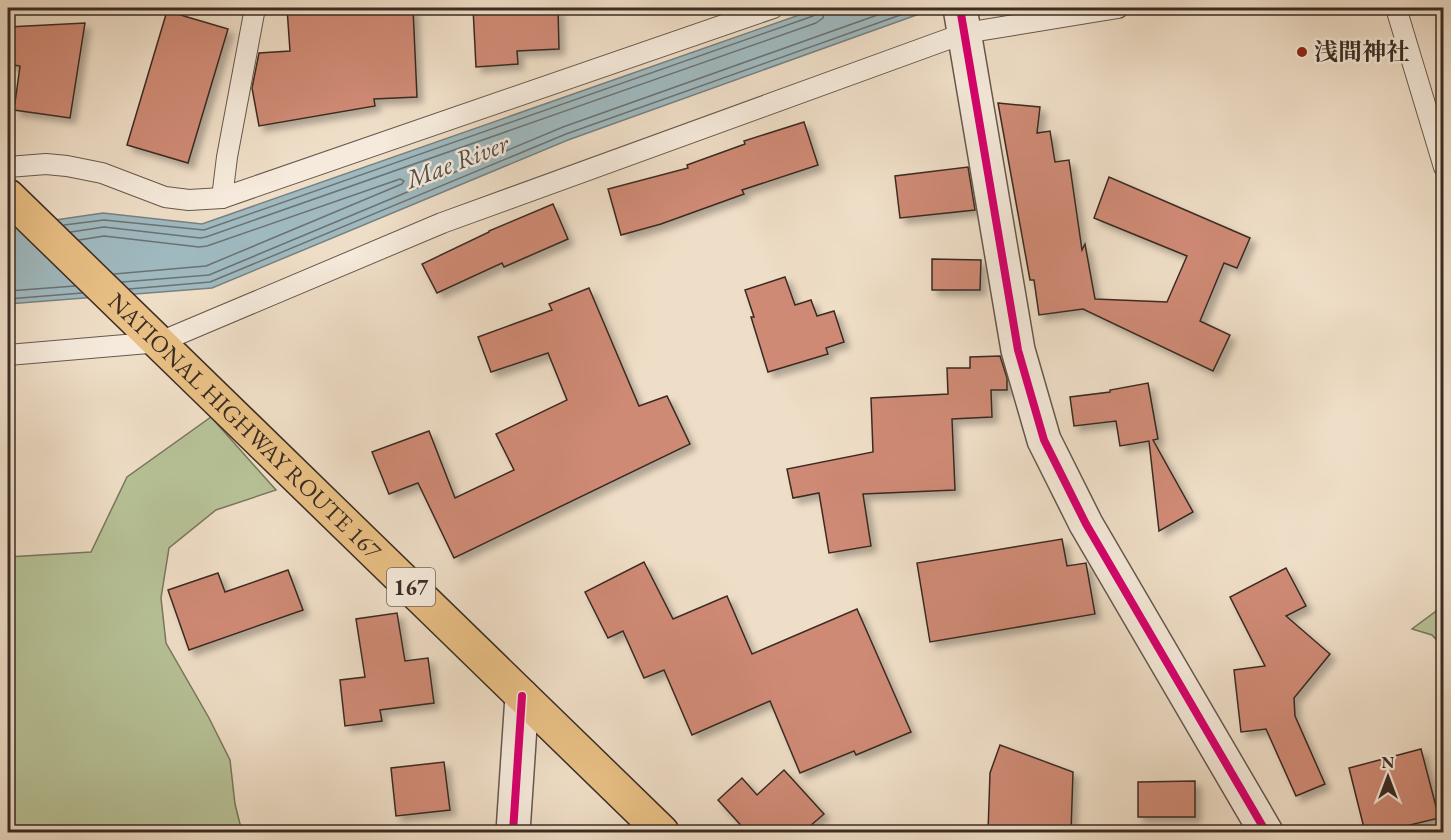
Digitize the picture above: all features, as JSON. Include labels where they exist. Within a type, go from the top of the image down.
[{"type":"highway","name":"NATIONAL HIGHWAY ROUTE 167","points":[[9,187],[159,342],[662,832]]},
{"type":"street","points":[[962,20],[1018,350],[1044,440],[1086,524],[1266,832]]},
{"type":"street","points":[[513,832],[522,696]]},
{"type":"lane","points":[[222,198],[227,157],[255,8]]},
{"type":"lane","points":[[9,187],[46,164],[102,173],[165,197],[189,200],[222,198],[773,8]]},
{"type":"lane","points":[[8,355],[159,342],[442,223],[962,20],[1118,8]]},
{"type":"lane","points":[[1396,8],[1443,167]]},
{"type":"green space","points":[[211,417],[276,490],[216,510],[169,548],[161,598],[166,643],[230,760],[235,804],[242,832],[8,832],[8,557],[91,552],[127,477]]},
{"type":"green space","points":[[1443,606],[1443,647],[1432,635],[1412,629]]},
{"type":"water","name":"Mae River","points":[[819,8],[976,8],[922,13],[568,140],[212,288],[8,304],[8,227],[103,213],[202,224]]},
{"type":"building","points":[[287,8],[413,8],[417,97],[374,99],[375,106],[259,126],[252,88],[259,53],[290,51]]},
{"type":"building","points":[[473,8],[558,8],[559,49],[517,51],[518,64],[476,67]]},
{"type":"building","points":[[167,11],[228,29],[188,163],[127,145]]},
{"type":"building","points":[[85,23],[70,118],[14,110],[20,66],[8,64],[8,27]]},
{"type":"building","points":[[998,103],[1040,107],[1037,133],[1050,131],[1055,162],[1069,160],[1082,250],[1085,244],[1095,299],[1167,302],[1187,256],[1094,218],[1109,177],[1250,238],[1237,268],[1224,263],[1200,321],[1230,335],[1213,371],[1083,309],[1039,315],[1034,280],[1030,280]]},
{"type":"building","points":[[804,122],[818,165],[742,190],[744,194],[661,224],[621,235],[608,189],[688,168],[687,165],[745,144],[744,141]]},
{"type":"building","points":[[968,167],[975,210],[900,218],[895,176]]},
{"type":"building","points":[[553,204],[568,239],[504,267],[502,263],[437,293],[422,264],[489,231]]},
{"type":"building","points":[[932,259],[981,260],[980,290],[932,290]]},
{"type":"building","points":[[785,277],[795,305],[811,300],[817,316],[834,311],[844,342],[826,348],[828,354],[768,372],[745,290]]},
{"type":"building","points":[[589,288],[639,406],[667,396],[690,444],[454,558],[418,483],[389,494],[372,452],[429,431],[455,498],[514,470],[496,434],[567,400],[548,353],[491,372],[478,337],[552,310],[549,304]]},
{"type":"building","points":[[1000,356],[1007,378],[1007,390],[991,390],[992,417],[952,419],[955,490],[863,494],[871,546],[829,553],[819,493],[793,498],[787,469],[873,452],[871,398],[948,394],[947,368],[970,368],[970,357]]},
{"type":"building","points":[[1148,383],[1158,439],[1153,440],[1193,512],[1159,531],[1149,441],[1120,446],[1116,421],[1074,426],[1070,397],[1110,392],[1110,390]]},
{"type":"building","points":[[1062,539],[1067,566],[1086,563],[1095,614],[930,642],[917,563]]},
{"type":"building","points":[[644,562],[673,619],[727,596],[752,654],[857,609],[911,732],[856,755],[854,751],[800,773],[770,701],[692,735],[664,670],[644,678],[623,631],[608,638],[585,592]]},
{"type":"building","points":[[1286,568],[1306,606],[1286,616],[1330,654],[1294,698],[1295,716],[1325,784],[1296,796],[1266,729],[1241,732],[1234,670],[1265,666],[1230,597]]},
{"type":"building","points":[[288,570],[303,610],[189,650],[168,590],[218,573],[225,592]]},
{"type":"building","points":[[397,613],[405,661],[428,658],[434,703],[380,710],[382,721],[345,726],[340,680],[365,677],[356,619]]},
{"type":"building","points":[[1000,745],[1073,772],[1071,832],[988,832],[990,773]]},
{"type":"building","points":[[1421,749],[1439,818],[1381,832],[1365,832],[1349,768]]},
{"type":"building","points":[[444,762],[450,810],[396,816],[391,768]]},
{"type":"building","points":[[784,770],[824,814],[803,832],[747,832],[718,800],[742,778],[757,795]]},
{"type":"building","points":[[1195,781],[1195,817],[1138,817],[1138,782]]},
{"type":"cycle path","points":[[960,8],[1018,350],[1044,440],[1086,524],[1266,832]]},
{"type":"cycle path","points":[[513,832],[522,696]]},
{"type":"place","name":"浅間神社","points":[[1302,52]]}]
